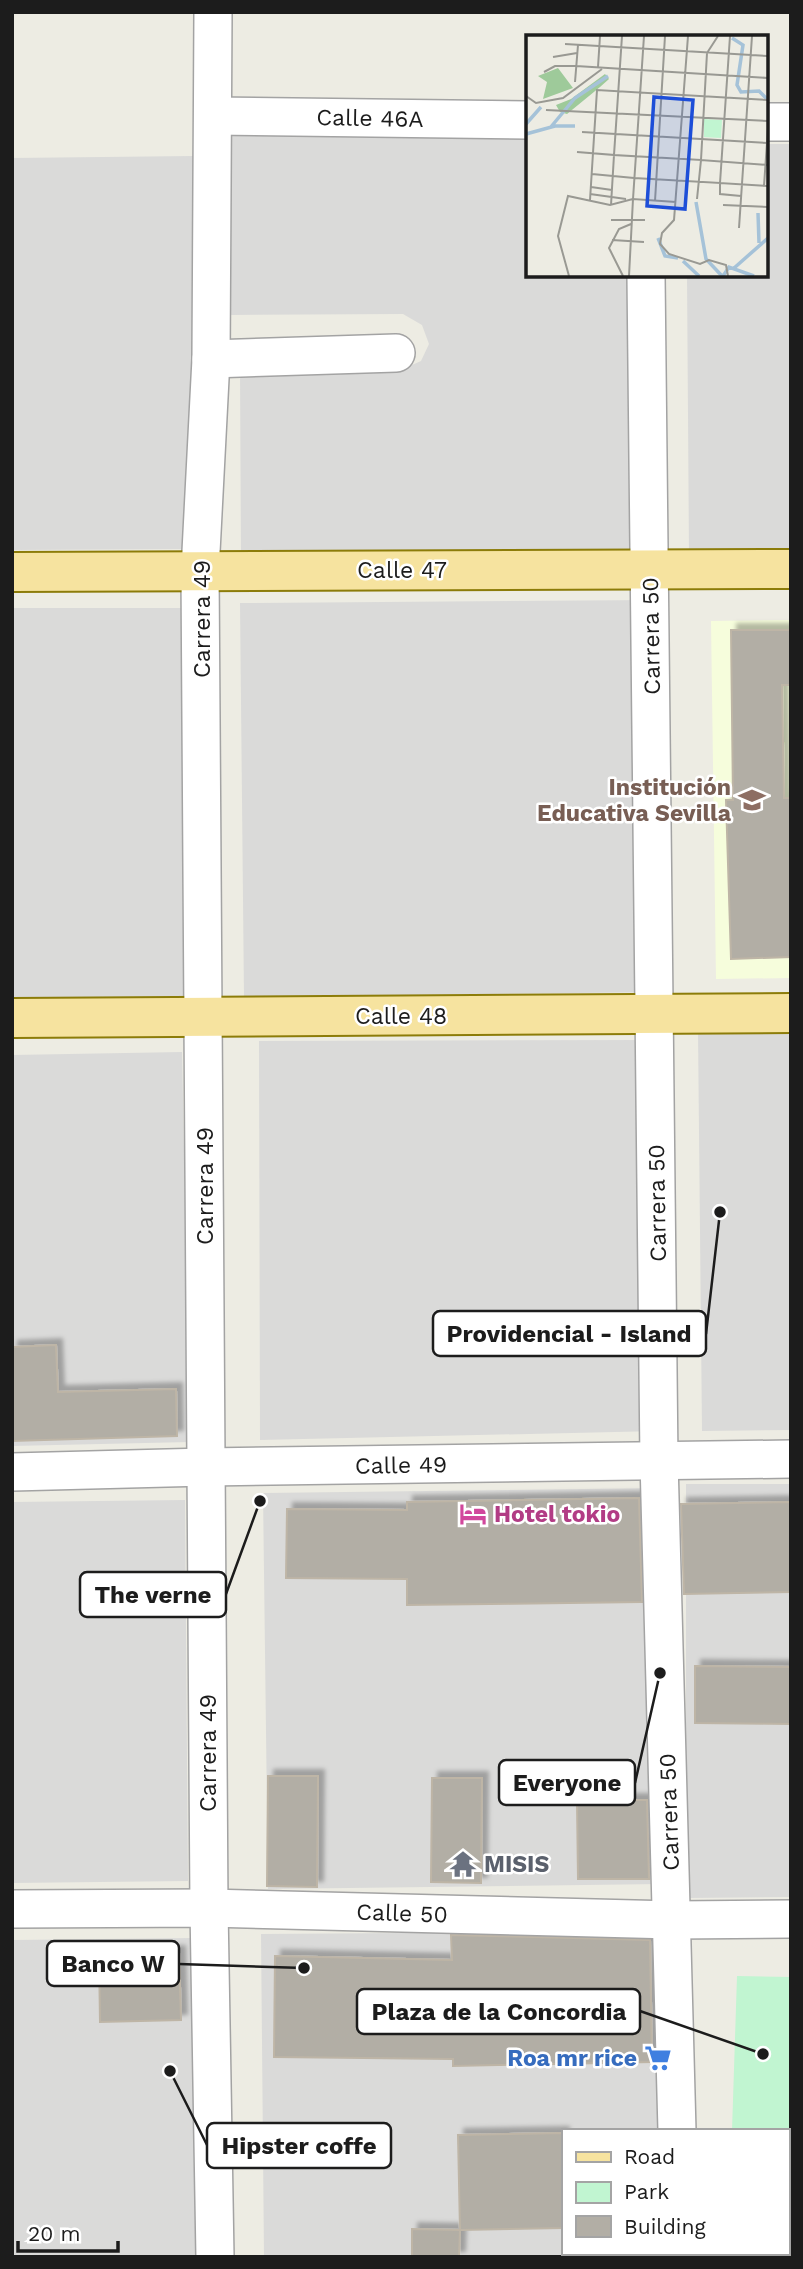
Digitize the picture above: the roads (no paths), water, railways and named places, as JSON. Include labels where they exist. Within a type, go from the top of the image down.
[{"type":"main road","name":"Calle 47","points":[[12,572],[791,569]]},
{"type":"main road","name":"Calle 48","points":[[12,1018],[791,1013]]},
{"type":"street","name":"Carrera 49","points":[[213,12],[211,359],[201,571],[209,1908],[215,2257]]},
{"type":"street","name":"Calle 46A","points":[[213,116],[526,120]]},
{"type":"street","points":[[768,122],[791,122]]},
{"type":"street","name":"Carrera 50","points":[[646,276],[659,1461],[677,2129]]},
{"type":"street","points":[[211,359],[396,354]]},
{"type":"street","name":"Calle 49","points":[[12,1472],[791,1459]]},
{"type":"street","name":"Calle 50","points":[[12,1909],[209,1908],[673,1920],[791,1919]]},
{"type":"place","name":"Institución Educativa Sevilla","points":[[752,800]]},
{"type":"place","name":"Providencial - Island","points":[[720,1212]]},
{"type":"place","name":"The verne","points":[[260,1501]]},
{"type":"place","name":"Hotel tokio","points":[[473,1514]]},
{"type":"place","name":"Everyone","points":[[660,1673]]},
{"type":"place","name":"MISIS","points":[[463,1864]]},
{"type":"place","name":"Banco W","points":[[304,1968]]},
{"type":"place","name":"Plaza de la Concordia","points":[[763,2054]]},
{"type":"place","name":"Roa mr rice","points":[[658,2058]]},
{"type":"place","name":"Hipster coffe","points":[[170,2071]]}]
